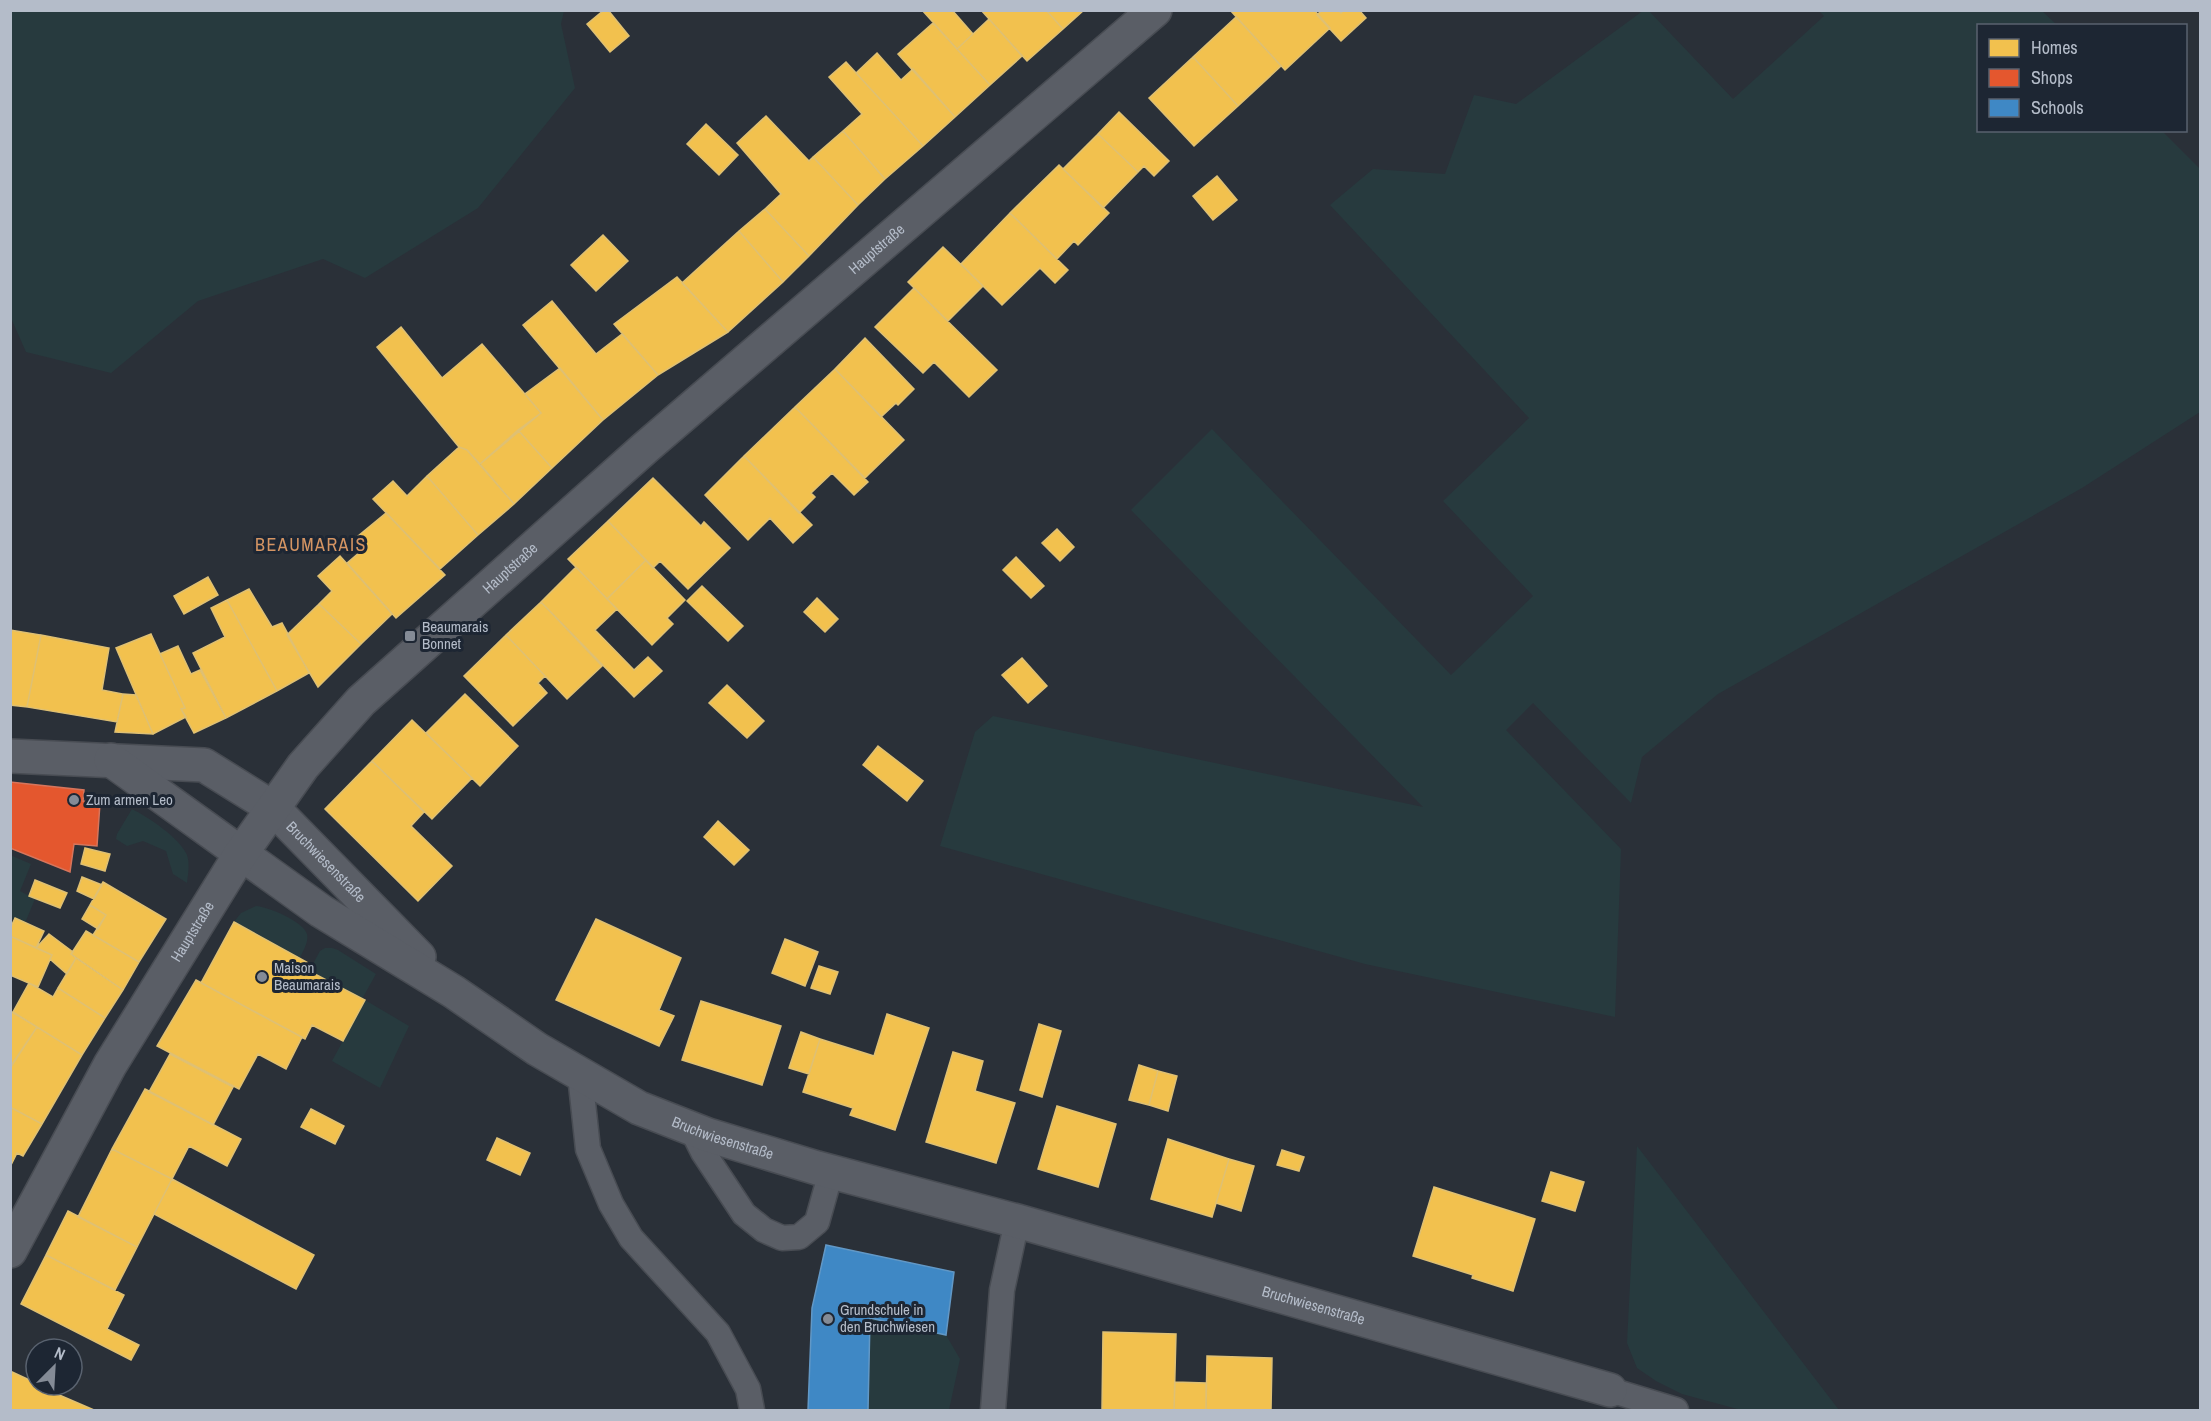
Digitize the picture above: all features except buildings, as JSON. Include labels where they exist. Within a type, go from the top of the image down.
[{"type":"street","name":"Hauptstraße","points":[[10,1251],[110,1065],[240,855],[303,766],[361,701],[645,448],[1155,10]]},
{"type":"street","name":"Bruchwiesenstraße","points":[[10,756],[204,765],[273,808],[454,992]]},
{"type":"street","name":"Bruchwiesenstraße","points":[[111,760],[240,855],[321,911],[454,992],[537,1049],[639,1108],[692,1128],[831,1172],[1017,1221],[1614,1400]]},
{"type":"lane","points":[[580,1075],[588,1149],[611,1204],[632,1238],[718,1334],[748,1389],[752,1410]]},
{"type":"lane","points":[[692,1128],[703,1152],[744,1214],[764,1230],[782,1239],[799,1237],[817,1222],[831,1172]]},
{"type":"lane","points":[[993,1410],[1002,1290],[1017,1221]]},
{"type":"lane","points":[[1614,1400],[1676,1410]]},
{"type":"green space","points":[[1644,10],[1649,11],[1733,99],[1824,16],[1819,11],[2042,11],[2056,24],[1977,24],[1977,132],[2163,132],[2200,169],[2200,412],[2082,488],[1718,694],[1642,757],[1631,803],[1533,703],[1506,730],[1621,849],[1615,1017],[1365,964],[940,846],[975,732],[993,716],[1423,807],[1131,510],[1212,429],[1451,675],[1533,596],[1443,501],[1529,418],[1330,205],[1373,169],[1445,174],[1474,95],[1516,104]]},
{"type":"green space","points":[[10,11],[564,11],[561,24],[575,88],[478,208],[365,278],[323,259],[198,301],[111,373],[26,352],[11,318]]},
{"type":"green space","points":[[132,809],[163,829],[183,848],[188,862],[187,883],[173,874],[166,851],[143,841],[127,846],[116,839]]},
{"type":"green space","points":[[10,855],[31,864],[20,891],[35,899],[25,923],[11,918]]},
{"type":"green space","points":[[256,906],[284,916],[304,929],[307,940],[300,958],[234,922],[241,913]]},
{"type":"green space","points":[[325,948],[338,950],[376,974],[362,999],[309,971],[320,951]]},
{"type":"green space","points":[[365,1000],[409,1026],[380,1088],[332,1061]]},
{"type":"green space","points":[[1637,1146],[1839,1410],[1741,1410],[1682,1394],[1637,1368],[1627,1343]]},
{"type":"green space","points":[[870,1318],[946,1335],[960,1359],[949,1410],[868,1410]]},
{"type":"place","name":"Beaumarais Bonnet","points":[[410,636]]},
{"type":"place","name":"Zum armen Leo","points":[[74,800]]},
{"type":"place","name":"Maison Beaumarais","points":[[262,977]]},
{"type":"place","name":"Grundschule in den Bruchwiesen","points":[[828,1319]]},
{"type":"district","name":"BEAUMARAIS","points":[[311,545]]}]
